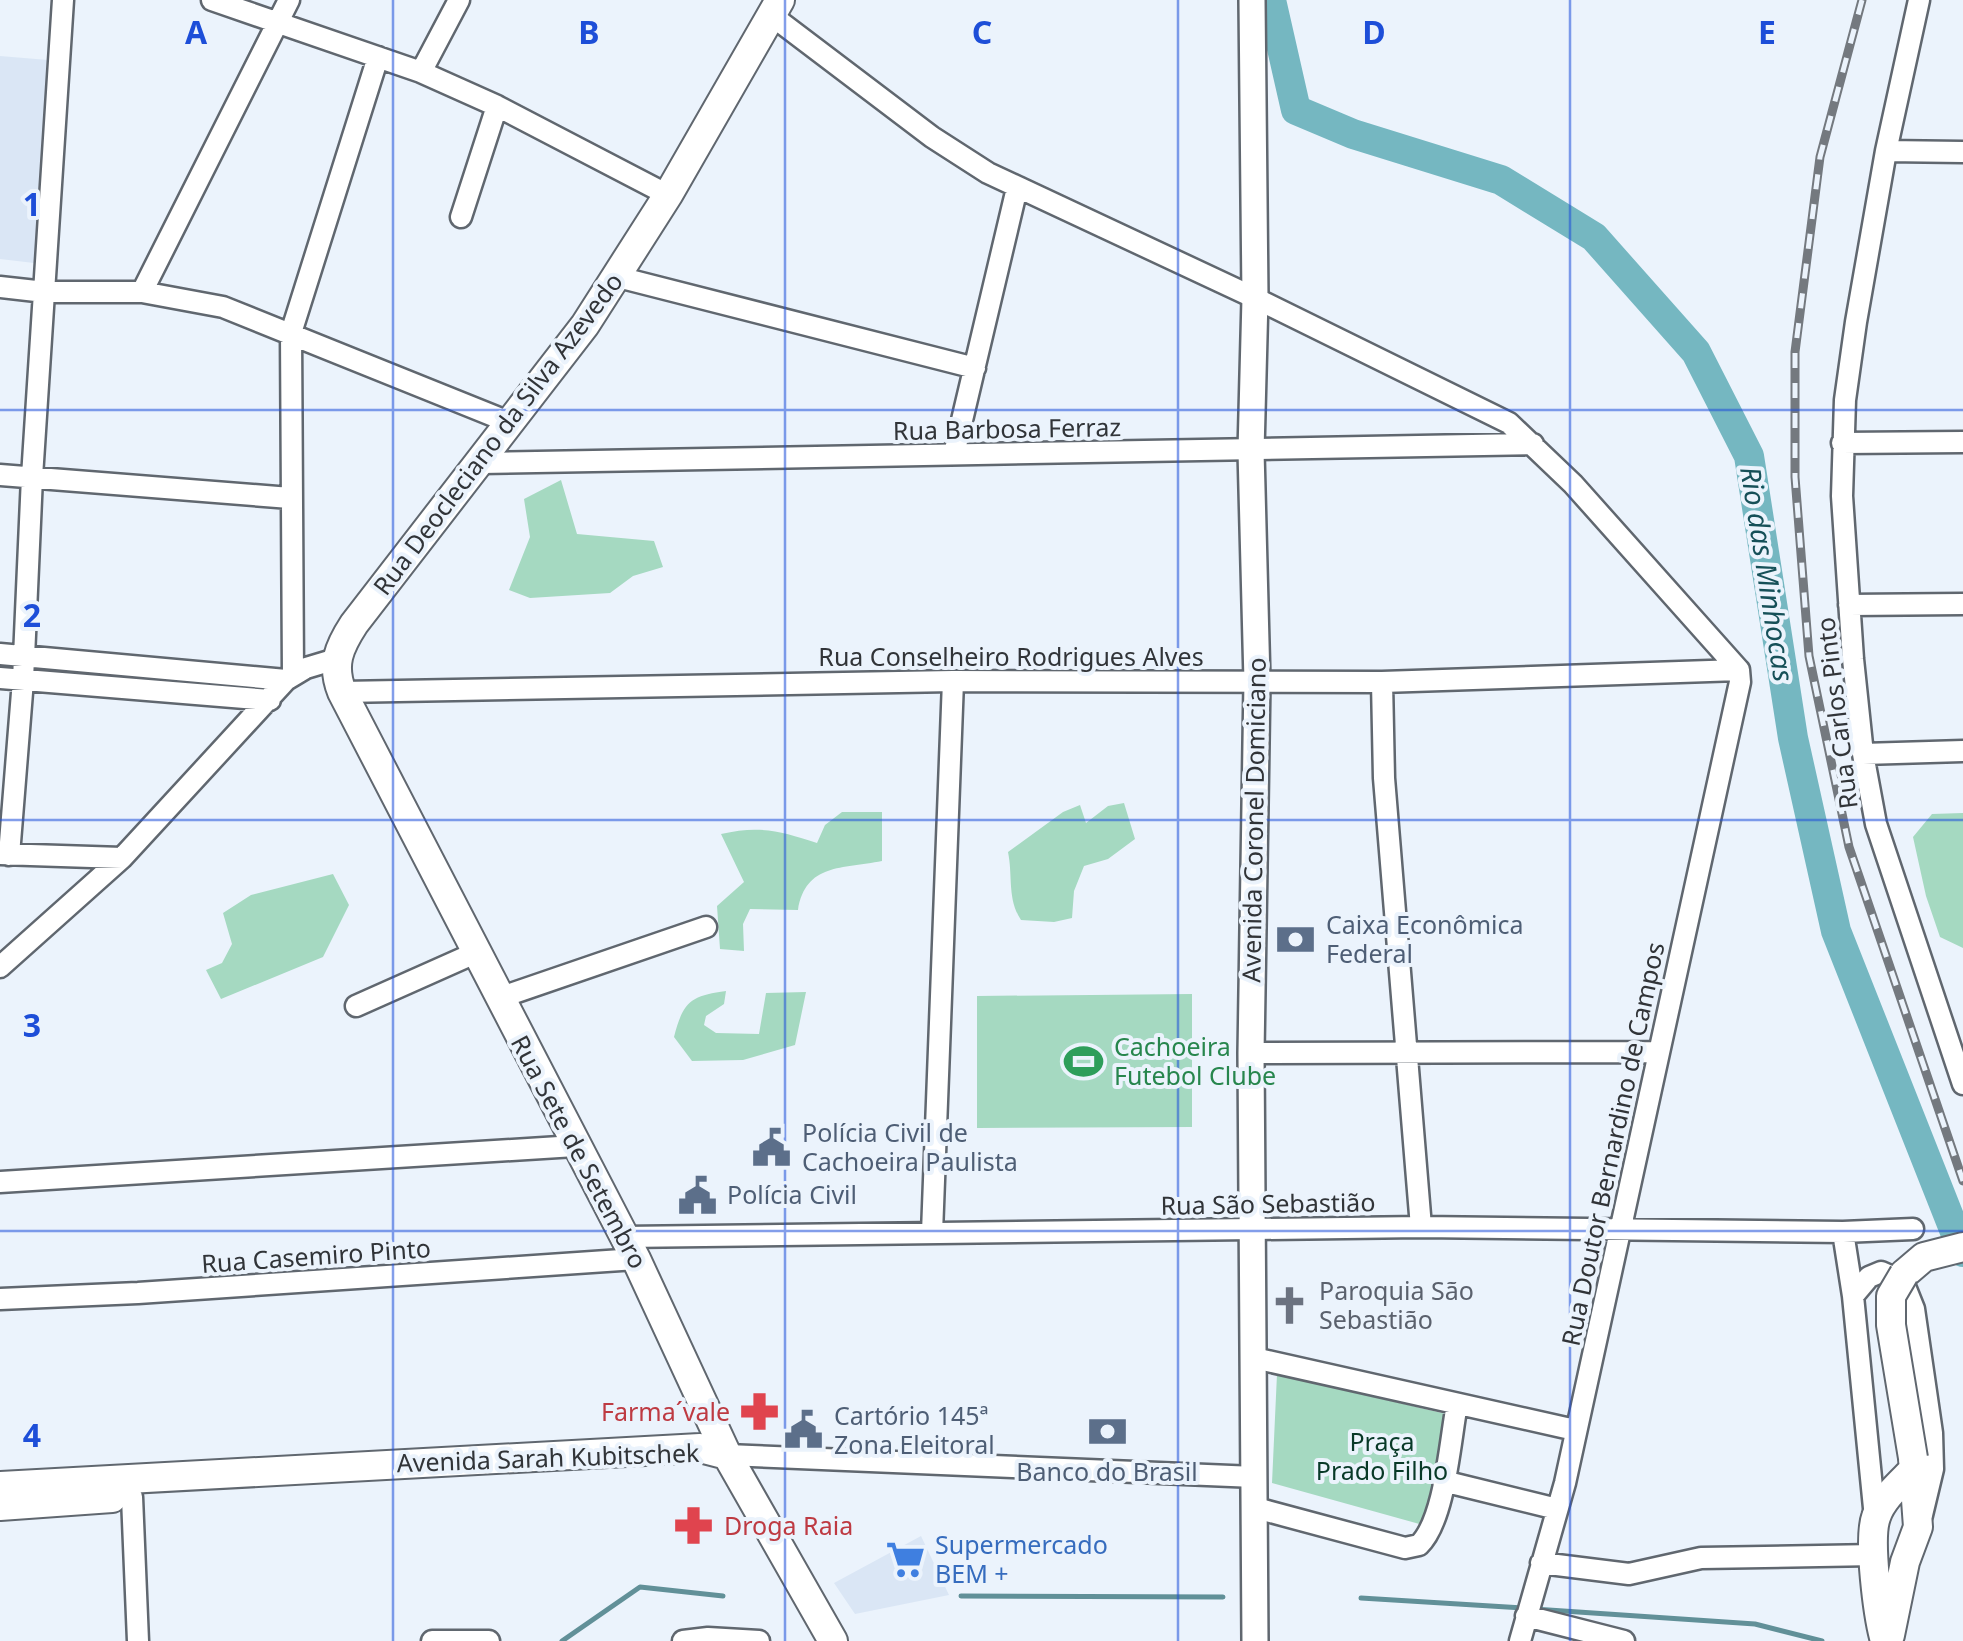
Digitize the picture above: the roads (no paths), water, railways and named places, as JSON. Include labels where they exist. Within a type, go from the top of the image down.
[{"type":"main road","name":"Rua Deocleciano da Silva Azevedo","points":[[336,659],[354,624],[512,424],[618,277],[775,8]]},
{"type":"main road","name":"Rua Sete de Setembro","points":[[336,659],[342,692],[630,1248],[727,1456],[824,1640]]},
{"type":"main road","points":[[1887,1641],[1915,1532],[1914,1463],[1891,1325],[1892,1296],[1904,1274],[1924,1258],[1963,1246]]},
{"type":"main road","name":"Avenida Sarah Kubitschek","points":[[0,1506],[727,1456]]},
{"type":"main road","points":[[1887,1641],[1880,1623],[1875,1535],[1887,1498],[1914,1463]]},
{"type":"main road","name":"Avenida Sarah Kubitschek","points":[[0,1486],[498,1469]]},
{"type":"main road","points":[[1875,1535],[1915,1532]]},
{"type":"street","points":[[63,0],[32,477],[24,680],[4,855],[122,858]]},
{"type":"street","points":[[212,0],[421,72],[497,106],[668,196]]},
{"type":"street","points":[[142,292],[289,0]]},
{"type":"street","points":[[421,72],[459,0]]},
{"type":"street","name":"Avenida Coronel Domiciano","points":[[1252,0],[1255,298],[1251,451],[1257,682],[1251,1230],[1254,1641]]},
{"type":"street","name":"Rua Carlos Pinto","points":[[1919,0],[1886,152],[1856,322],[1842,443],[1849,606],[1863,754],[1876,824],[1963,1084]]},
{"type":"street","points":[[775,8],[958,155],[1018,188],[1490,411],[1533,444],[1734,664]]},
{"type":"street","points":[[0,967],[122,858],[289,677],[290,333],[378,56]]},
{"type":"street","points":[[461,217],[497,106]]},
{"type":"street","points":[[1886,152],[1963,152]]},
{"type":"street","points":[[954,454],[1018,188]]},
{"type":"street","points":[[618,277],[975,368]]},
{"type":"street","points":[[0,287],[45,292],[142,292],[223,307],[512,424]]},
{"type":"street","points":[[1842,443],[1963,442]]},
{"type":"street","name":"Rua Barbosa Ferraz","points":[[481,462],[1533,444]]},
{"type":"street","points":[[0,475],[290,498]]},
{"type":"street","points":[[1849,606],[1963,604]]},
{"type":"street","points":[[0,654],[289,677],[336,659]]},
{"type":"street","name":"Rua Conselheiro Rodrigues Alves","points":[[342,692],[953,681],[1382,682],[1734,664]]},
{"type":"street","name":"Rua Doutor Bernardino de Campos","points":[[1520,1641],[1557,1510],[1621,1230],[1740,682],[1734,664]]},
{"type":"street","points":[[0,678],[270,700]]},
{"type":"street","points":[[932,1233],[953,681]]},
{"type":"street","points":[[1382,682],[1384,778],[1421,1227]]},
{"type":"street","points":[[1863,754],[1963,751]]},
{"type":"street","points":[[498,998],[706,927]]},
{"type":"street","points":[[356,1006],[476,953]]},
{"type":"street","points":[[1252,1053],[1659,1052]]},
{"type":"street","points":[[0,1182],[575,1146]]},
{"type":"street","name":"Rua São Sebastião","points":[[630,1248],[932,1233],[1421,1227],[1844,1232],[1913,1229]]},
{"type":"street","points":[[1541,1563],[1628,1574],[1701,1558],[1875,1535],[1844,1232]]},
{"type":"street","name":"Rua Casemiro Pinto","points":[[0,1299],[158,1292],[630,1248]]},
{"type":"street","points":[[1853,1296],[1874,1273],[1881,1272],[1897,1278],[1911,1298],[1932,1434],[1933,1470],[1915,1532]]},
{"type":"street","points":[[1861,1372],[1892,1352],[1921,1349]]},
{"type":"street","points":[[1254,1358],[1575,1430]]},
{"type":"street","points":[[1256,1508],[1412,1547],[1419,1545],[1430,1529],[1443,1481],[1457,1404]]},
{"type":"street","points":[[727,1456],[1255,1477]]},
{"type":"street","points":[[1443,1481],[1557,1510]]},
{"type":"street","points":[[132,1496],[138,1641]]},
{"type":"street","points":[[1526,1616],[1624,1641]]},
{"type":"street","points":[[432,1641],[489,1641]]},
{"type":"street","points":[[682,1641],[759,1641]]},
{"type":"waterway","name":"Rio das Minhocas","points":[[1271,0],[1296,110],[1353,134],[1501,180],[1594,237],[1696,352],[1749,456],[1793,738],[1836,931],[1963,1252]]},
{"type":"waterway","points":[[562,1641],[640,1587],[723,1596]]},
{"type":"waterway","points":[[961,1596],[1223,1597]]},
{"type":"waterway","points":[[1361,1598],[1523,1608]]},
{"type":"waterway","points":[[1534,1609],[1755,1624],[1822,1641]]},
{"type":"railway","points":[[1862,0],[1820,157],[1795,352],[1795,477],[1809,656],[1849,847],[1963,1181]]},
{"type":"place","name":"Caixa Econômica Federal","points":[[1296,939]]},
{"type":"place","name":"Cachoeira Futebol Clube","points":[[1084,1061]]},
{"type":"place","name":"Polícia Civil de Cachoeira Paulista","points":[[772,1147]]},
{"type":"place","name":"Polícia Civil","points":[[697,1195]]},
{"type":"place","name":"Paroquia São Sebastião","points":[[1289,1305]]},
{"type":"place","name":"Farma´vale","points":[[760,1412]]},
{"type":"place","name":"Cartório 145ª Zona Eleitoral","points":[[804,1430]]},
{"type":"place","name":"Banco do Brasil","points":[[1107,1431]]},
{"type":"place","name":"Droga Raia","points":[[694,1526]]},
{"type":"place","name":"Supermercado BEM +","points":[[905,1559]]},
{"type":"park label","name":"Praça Prado Filho","points":[[1382,1456]]}]
